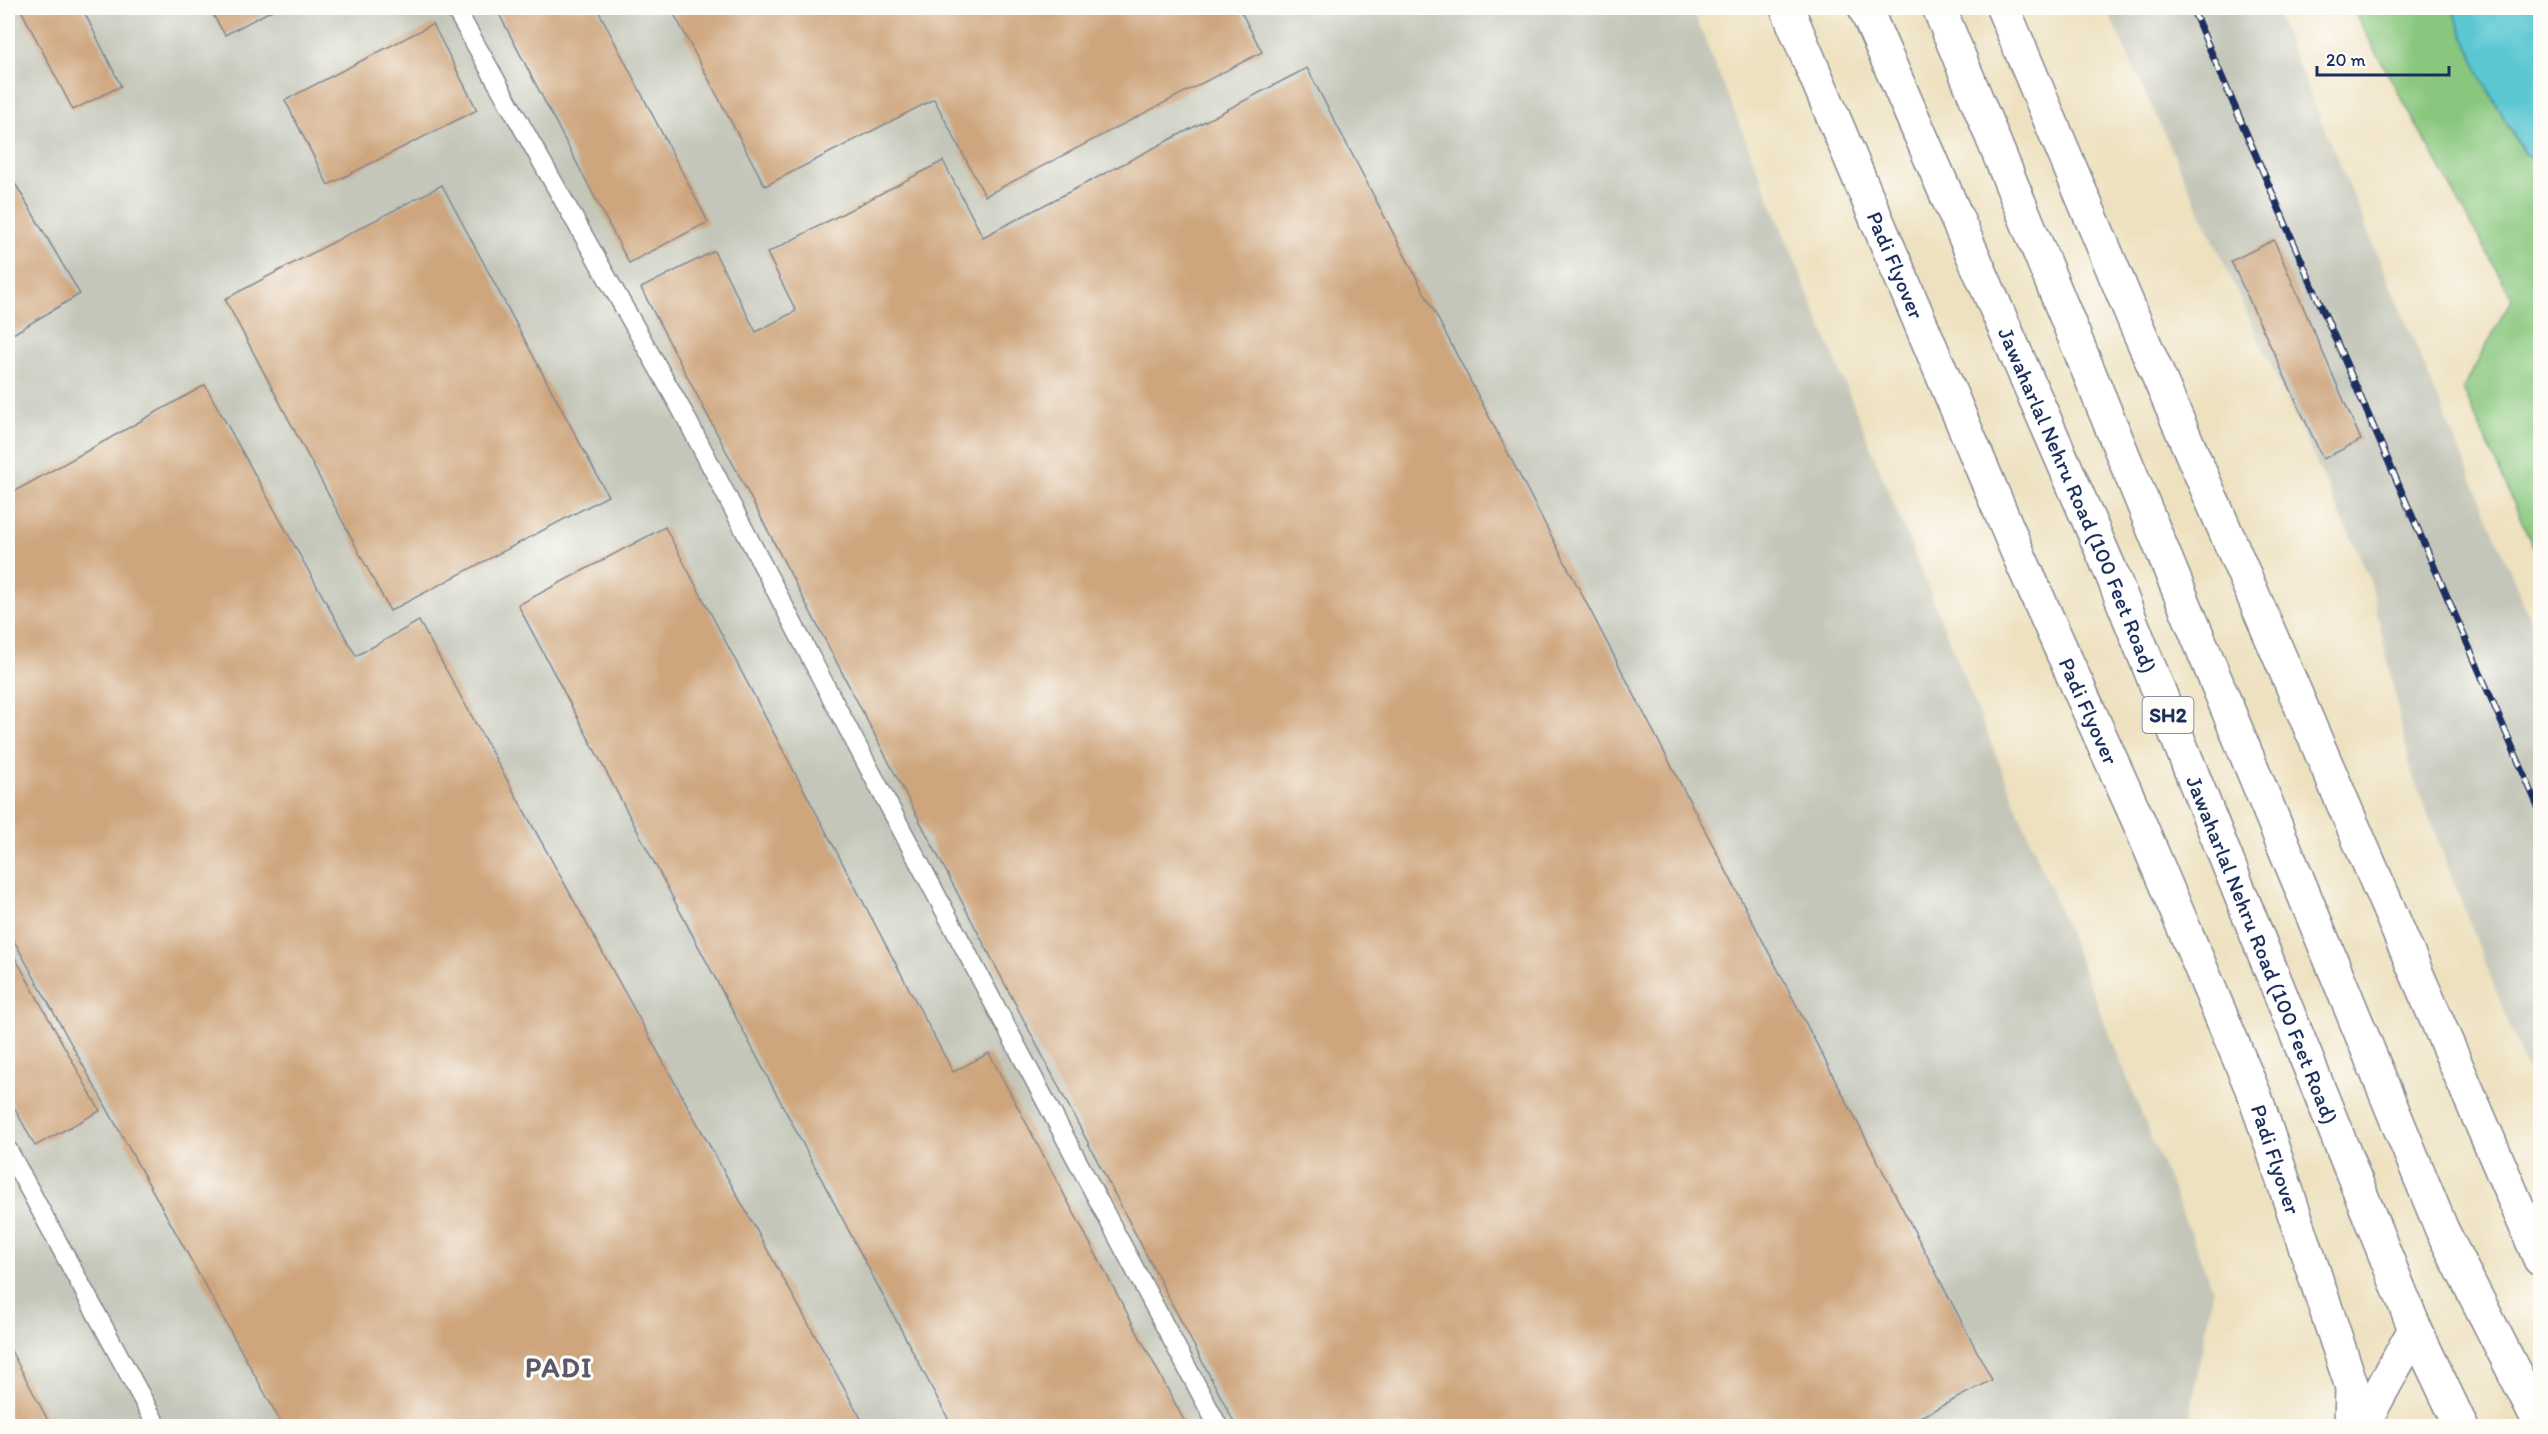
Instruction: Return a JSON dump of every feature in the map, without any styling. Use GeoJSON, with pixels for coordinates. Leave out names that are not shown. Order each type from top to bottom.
{"type":"FeatureCollection","features":[{"type":"Feature","properties":{"kind":"main road","name":"Padi Flyover"},"geometry":{"type":"LineString","coordinates":[[1787,8],[2020,558],[2139,822],[2255,1096],[2352,1387],[2350,1426]]}},
{"type":"Feature","properties":{"kind":"main road","name":"Jawaharlal Nehru Road (100 Feet Road)"},"geometry":{"type":"LineString","coordinates":[[1865,8],[2109,567],[2415,1329],[2461,1426]]}},
{"type":"Feature","properties":{"kind":"main road","name":"SH2"},"geometry":{"type":"LineString","coordinates":[[1939,8],[2442,1230],[2541,1423]]}},
{"type":"Feature","properties":{"kind":"main road"},"geometry":{"type":"LineString","coordinates":[[2003,8],[2145,344],[2541,1258]]}},
{"type":"Feature","properties":{"kind":"main road"},"geometry":{"type":"LineString","coordinates":[[2362,1426],[2415,1329]]}},
{"type":"Feature","properties":{"kind":"lane"},"geometry":{"type":"LineString","coordinates":[[455,8],[684,414],[822,681],[1218,1426]]}},
{"type":"Feature","properties":{"kind":"lane"},"geometry":{"type":"LineString","coordinates":[[8,1150],[158,1426]]}},
{"type":"Feature","properties":{"kind":"shaded area"},"geometry":{"type":"Polygon","coordinates":[[[8,8],[1692,8],[2213,1289],[2188,1426],[8,1426],[8,8]]]}},
{"type":"Feature","properties":{"kind":"shaded area"},"geometry":{"type":"Polygon","coordinates":[[[2106,8],[2274,8],[2540,642],[2540,1105],[2411,771],[2370,579],[2106,8]]]}},
{"type":"Feature","properties":{"kind":"green space"},"geometry":{"type":"Polygon","coordinates":[[[2352,8],[2452,8],[2482,79],[2524,154],[2540,163],[2540,562],[2463,389],[2512,298],[2352,8]]]}},
{"type":"Feature","properties":{"kind":"water"},"geometry":{"type":"Polygon","coordinates":[[[2452,8],[2540,8],[2540,163],[2525,154],[2482,79],[2452,8]]]}},
{"type":"Feature","properties":{"kind":"building"},"geometry":{"type":"Polygon","coordinates":[[[20,8],[82,8],[121,86],[73,110],[20,8]]]}},
{"type":"Feature","properties":{"kind":"building"},"geometry":{"type":"Polygon","coordinates":[[[209,8],[276,8],[225,35],[209,8]]]}},
{"type":"Feature","properties":{"kind":"building"},"geometry":{"type":"Polygon","coordinates":[[[496,8],[597,8],[708,222],[629,263],[496,8]]]}},
{"type":"Feature","properties":{"kind":"building"},"geometry":{"type":"Polygon","coordinates":[[[671,8],[1239,8],[1262,52],[985,196],[934,99],[765,186],[671,8]]]}},
{"type":"Feature","properties":{"kind":"building"},"geometry":{"type":"Polygon","coordinates":[[[433,24],[477,110],[328,185],[285,100],[433,24]]]}},
{"type":"Feature","properties":{"kind":"building"},"geometry":{"type":"Polygon","coordinates":[[[1307,68],[1992,1380],[1903,1426],[1236,1426],[641,288],[714,251],[756,332],[796,311],[767,253],[943,161],[983,237],[1307,68]]]}},
{"type":"Feature","properties":{"kind":"building"},"geometry":{"type":"Polygon","coordinates":[[[16,185],[80,294],[8,337],[8,189],[16,185]]]}},
{"type":"Feature","properties":{"kind":"building"},"geometry":{"type":"Polygon","coordinates":[[[442,185],[608,496],[390,611],[225,299],[442,185]]]}},
{"type":"Feature","properties":{"kind":"building"},"geometry":{"type":"Polygon","coordinates":[[[2274,240],[2361,440],[2323,459],[2231,261],[2274,240]]]}},
{"type":"Feature","properties":{"kind":"building"},"geometry":{"type":"Polygon","coordinates":[[[205,385],[356,656],[419,621],[865,1426],[283,1426],[8,930],[8,495],[205,385]]]}},
{"type":"Feature","properties":{"kind":"building"},"geometry":{"type":"Polygon","coordinates":[[[665,527],[953,1072],[989,1053],[1187,1426],[952,1426],[518,605],[665,527]]]}},
{"type":"Feature","properties":{"kind":"building"},"geometry":{"type":"Polygon","coordinates":[[[8,945],[100,1111],[35,1146],[8,1096],[8,945]]]}},
{"type":"Feature","properties":{"kind":"building"},"geometry":{"type":"Polygon","coordinates":[[[8,1345],[51,1426],[8,1426],[8,1345]]]}},
{"type":"Feature","properties":{"kind":"railway"},"geometry":{"type":"LineString","coordinates":[[2192,8],[2540,811]]}},
{"type":"Feature","properties":{"kind":"district","name":"PADI"},"geometry":{"type":"Point","coordinates":[559,1367]}}]}
